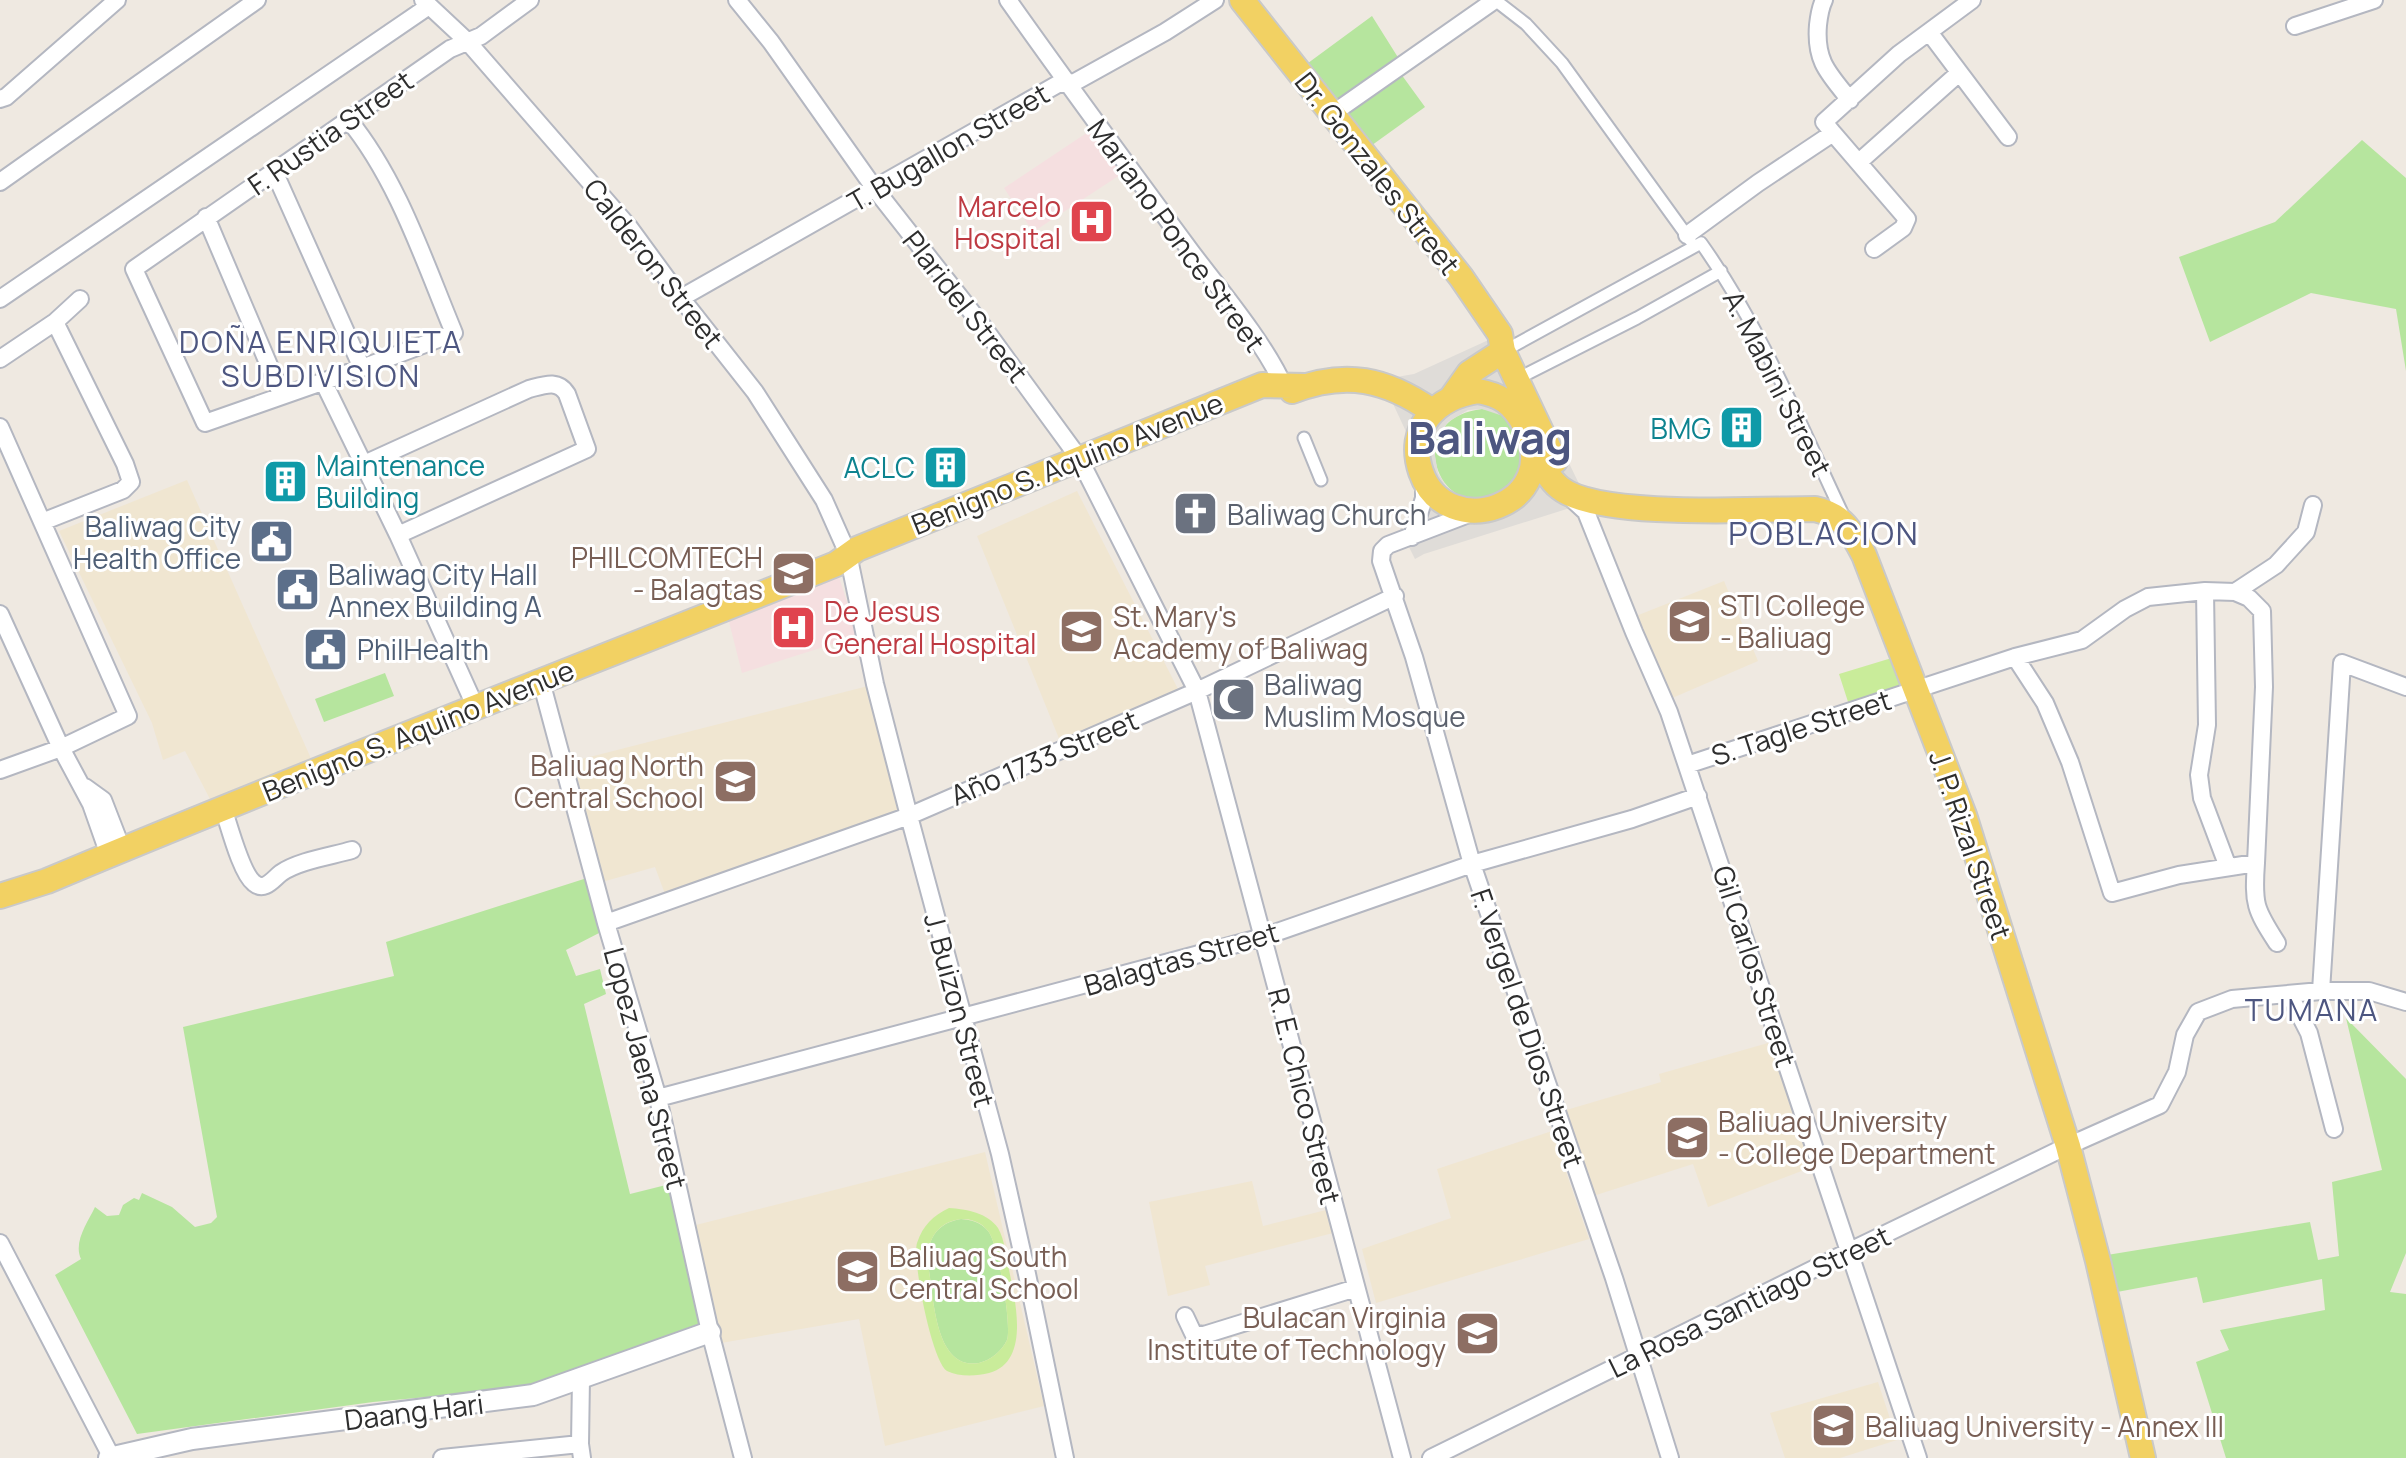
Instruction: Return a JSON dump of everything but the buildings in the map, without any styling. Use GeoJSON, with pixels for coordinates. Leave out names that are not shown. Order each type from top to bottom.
{"type":"FeatureCollection","features":[{"type":"Feature","properties":{"kind":"main road","name":"Dr. Gonzales Street"},"geometry":{"type":"LineString","coordinates":[[1242,0],[1461,277],[1500,334],[1503,351],[1561,472],[1561,490]]}},
{"type":"Feature","properties":{"kind":"main road"},"geometry":{"type":"LineString","coordinates":[[1503,351],[1469,373],[1424,422],[1418,440],[1418,462],[1424,480],[1448,504],[1475,511],[1493,509],[1510,501],[1531,475],[1534,447]]}},
{"type":"Feature","properties":{"kind":"main road","name":"Benigno S. Aquino Avenue"},"geometry":{"type":"LineString","coordinates":[[0,896],[47,881],[309,772],[845,560],[862,562],[1082,466],[1292,388],[1330,379],[1361,380],[1442,404]]}},
{"type":"Feature","properties":{"kind":"main road"},"geometry":{"type":"LineString","coordinates":[[1442,404],[1478,391],[1504,398],[1518,413],[1549,477],[1561,490],[1585,500],[1654,509],[1815,509],[1827,511],[1849,527]]}},
{"type":"Feature","properties":{"kind":"main road"},"geometry":{"type":"LineString","coordinates":[[1510,501],[1522,501],[1561,490]]}},
{"type":"Feature","properties":{"kind":"main road","name":"J. P. Rizal Street"},"geometry":{"type":"LineString","coordinates":[[1849,527],[1864,555],[1964,815],[2068,1146],[2143,1458]]}},
{"type":"Feature","properties":{"kind":"street"},"geometry":{"type":"LineString","coordinates":[[0,99],[117,0]]}},
{"type":"Feature","properties":{"kind":"street"},"geometry":{"type":"LineString","coordinates":[[0,182],[257,0]]}},
{"type":"Feature","properties":{"kind":"street","name":"F. Rustia Street"},"geometry":{"type":"LineString","coordinates":[[282,396],[205,423],[134,269],[450,49],[481,36],[530,0]]}},
{"type":"Feature","properties":{"kind":"street","name":"Plaridel Street"},"geometry":{"type":"LineString","coordinates":[[737,0],[771,42],[875,189],[981,324],[1082,466]]}},
{"type":"Feature","properties":{"kind":"street","name":"Mariano Ponce Street"},"geometry":{"type":"LineString","coordinates":[[1008,0],[1292,388]]}},
{"type":"Feature","properties":{"kind":"street","name":"T. Bugallon Street"},"geometry":{"type":"LineString","coordinates":[[681,298],[1058,84],[1075,82],[1165,32],[1215,0]]}},
{"type":"Feature","properties":{"kind":"street"},"geometry":{"type":"LineString","coordinates":[[1332,114],[1495,0]]}},
{"type":"Feature","properties":{"kind":"street","name":"A. Mabini Street"},"geometry":{"type":"LineString","coordinates":[[1495,0],[1526,24],[1562,63],[1694,242],[1721,271],[1766,350],[1849,527]]}},
{"type":"Feature","properties":{"kind":"street"},"geometry":{"type":"LineString","coordinates":[[1824,0],[1820,8],[1816,46],[1826,70],[1850,100]]}},
{"type":"Feature","properties":{"kind":"street"},"geometry":{"type":"LineString","coordinates":[[1874,249],[1903,228],[1907,219],[1824,122],[1899,54],[1972,0]]}},
{"type":"Feature","properties":{"kind":"street"},"geometry":{"type":"LineString","coordinates":[[2295,26],[2374,0]]}},
{"type":"Feature","properties":{"kind":"street"},"geometry":{"type":"LineString","coordinates":[[0,299],[426,3]]}},
{"type":"Feature","properties":{"kind":"street","name":"Calderon Street"},"geometry":{"type":"LineString","coordinates":[[426,3],[468,42],[597,187],[755,392],[824,500],[845,560]]}},
{"type":"Feature","properties":{"kind":"street"},"geometry":{"type":"LineString","coordinates":[[1929,32],[2008,137]]}},
{"type":"Feature","properties":{"kind":"street"},"geometry":{"type":"LineString","coordinates":[[1859,162],[1959,73]]}},
{"type":"Feature","properties":{"kind":"street"},"geometry":{"type":"LineString","coordinates":[[206,217],[282,396],[454,333],[371,149],[348,119]]}},
{"type":"Feature","properties":{"kind":"street"},"geometry":{"type":"LineString","coordinates":[[1503,351],[1694,242],[1758,183],[1833,133]]}},
{"type":"Feature","properties":{"kind":"street"},"geometry":{"type":"LineString","coordinates":[[274,171],[362,368]]}},
{"type":"Feature","properties":{"kind":"street"},"geometry":{"type":"LineString","coordinates":[[1516,380],[1721,271]]}},
{"type":"Feature","properties":{"kind":"street"},"geometry":{"type":"LineString","coordinates":[[0,359],[55,322],[80,299]]}},
{"type":"Feature","properties":{"kind":"street"},"geometry":{"type":"LineString","coordinates":[[42,522],[123,490],[131,482],[131,475],[55,322]]}},
{"type":"Feature","properties":{"kind":"street"},"geometry":{"type":"LineString","coordinates":[[323,381],[398,535],[476,708]]}},
{"type":"Feature","properties":{"kind":"street"},"geometry":{"type":"LineString","coordinates":[[364,464],[529,389],[557,384],[567,394],[587,449],[398,535]]}},
{"type":"Feature","properties":{"kind":"street"},"geometry":{"type":"LineString","coordinates":[[0,427],[128,716],[61,748],[0,770]]}},
{"type":"Feature","properties":{"kind":"street"},"geometry":{"type":"LineString","coordinates":[[1304,438],[1321,480]]}},
{"type":"Feature","properties":{"kind":"street","name":"R. E. Chico Street"},"geometry":{"type":"LineString","coordinates":[[1082,466],[1197,691],[1402,1458]]}},
{"type":"Feature","properties":{"kind":"street"},"geometry":{"type":"LineString","coordinates":[[1412,537],[1424,498],[1424,480]]}},
{"type":"Feature","properties":{"kind":"street","name":"Gil Carlos Street"},"geometry":{"type":"LineString","coordinates":[[1561,490],[1586,512],[1669,712],[1918,1458]]}},
{"type":"Feature","properties":{"kind":"street"},"geometry":{"type":"LineString","coordinates":[[2235,592],[2276,565],[2306,532],[2313,505]]}},
{"type":"Feature","properties":{"kind":"street"},"geometry":{"type":"LineString","coordinates":[[1395,596],[1381,561],[1382,551],[1388,545],[1475,511]]}},
{"type":"Feature","properties":{"kind":"street","name":"J. Buizon Street"},"geometry":{"type":"LineString","coordinates":[[845,560],[961,1018],[1000,1154],[1065,1458]]}},
{"type":"Feature","properties":{"kind":"street"},"geometry":{"type":"LineString","coordinates":[[2205,591],[2207,725],[2199,775],[2202,798],[2228,867]]}},
{"type":"Feature","properties":{"kind":"street","name":"S. Tagle Street"},"geometry":{"type":"LineString","coordinates":[[1687,765],[1916,688],[2082,640],[2125,609],[2148,597],[2205,591],[2235,592]]}},
{"type":"Feature","properties":{"kind":"street"},"geometry":{"type":"LineString","coordinates":[[2235,592],[2249,598],[2262,611],[2264,687],[2254,894],[2256,911],[2277,943]]}},
{"type":"Feature","properties":{"kind":"street","name":"Año 1733 Street"},"geometry":{"type":"LineString","coordinates":[[606,923],[909,816],[1197,691],[1395,596]]}},
{"type":"Feature","properties":{"kind":"street","name":"F. Vergel de Dios Street"},"geometry":{"type":"LineString","coordinates":[[1395,596],[1472,864],[1614,1278],[1670,1458]]}},
{"type":"Feature","properties":{"kind":"street"},"geometry":{"type":"LineString","coordinates":[[0,614],[61,748],[116,852]]}},
{"type":"Feature","properties":{"kind":"street"},"geometry":{"type":"LineString","coordinates":[[2015,657],[2045,703],[2070,762],[2112,893],[2179,875],[2256,863]]}},
{"type":"Feature","properties":{"kind":"street"},"geometry":{"type":"LineString","coordinates":[[2321,991],[2342,663],[2406,687]]}},
{"type":"Feature","properties":{"kind":"street","name":"Lopez Jaena Street"},"geometry":{"type":"LineString","coordinates":[[541,681],[606,923],[658,1098],[710,1332],[743,1458]]}},
{"type":"Feature","properties":{"kind":"street","name":"Balagtas Street"},"geometry":{"type":"LineString","coordinates":[[658,1098],[1263,937],[1472,864],[1632,819],[1698,796]]}},
{"type":"Feature","properties":{"kind":"street"},"geometry":{"type":"LineString","coordinates":[[223,808],[246,871],[254,883],[262,886],[300,865],[352,850]]}},
{"type":"Feature","properties":{"kind":"street","name":"La Rosa Santiago Street"},"geometry":{"type":"LineString","coordinates":[[1431,1458],[1850,1251],[2160,1105],[2177,1072],[2185,1035],[2198,1012],[2232,999],[2321,991],[2369,991],[2406,1002]]}},
{"type":"Feature","properties":{"kind":"street"},"geometry":{"type":"LineString","coordinates":[[2289,994],[2309,1033],[2334,1129]]}},
{"type":"Feature","properties":{"kind":"street"},"geometry":{"type":"LineString","coordinates":[[0,1243],[110,1458]]}},
{"type":"Feature","properties":{"kind":"street"},"geometry":{"type":"LineString","coordinates":[[1185,1316],[1193,1333],[1204,1335],[1356,1288]]}},
{"type":"Feature","properties":{"kind":"street","name":"Daang Hari"},"geometry":{"type":"LineString","coordinates":[[110,1458],[192,1439],[533,1395],[710,1332]]}},
{"type":"Feature","properties":{"kind":"street"},"geometry":{"type":"LineString","coordinates":[[442,1458],[581,1451],[581,1378]]}},
{"type":"Feature","properties":{"kind":"shaded area"},"geometry":{"type":"Polygon","coordinates":[[[1091,130],[1123,173],[1033,232],[1004,188],[1091,130]]]}},
{"type":"Feature","properties":{"kind":"shaded area"},"geometry":{"type":"Polygon","coordinates":[[[1506,332],[1581,488],[1573,507],[1415,559],[1400,529],[1411,517],[1418,499],[1409,438],[1388,393],[1391,378],[1414,374],[1506,332]],[[1482,409],[1468,410],[1448,422],[1439,435],[1434,450],[1438,473],[1446,486],[1458,495],[1473,500],[1488,500],[1516,482],[1524,444],[1506,417],[1482,409]]]}},
{"type":"Feature","properties":{"kind":"shaded area"},"geometry":{"type":"Polygon","coordinates":[[[187,480],[313,763],[212,803],[185,751],[163,760],[152,723],[59,531],[187,480]]]}},
{"type":"Feature","properties":{"kind":"shaded area","name":"St. Mary's Academy of Baliwag"},"geometry":{"type":"Polygon","coordinates":[[[1077,491],[1179,691],[1062,746],[977,536],[1077,491]]]}},
{"type":"Feature","properties":{"kind":"shaded area","name":"De Jesus General Hospital"},"geometry":{"type":"Polygon","coordinates":[[[838,574],[858,636],[742,673],[728,618],[838,574]]]}},
{"type":"Feature","properties":{"kind":"shaded area"},"geometry":{"type":"Polygon","coordinates":[[[1724,581],[1758,661],[1670,699],[1636,616],[1724,581]]]}},
{"type":"Feature","properties":{"kind":"shaded area","name":"Baliuag North Central School"},"geometry":{"type":"Polygon","coordinates":[[[872,685],[903,811],[665,894],[655,867],[602,882],[570,762],[872,685]]]}},
{"type":"Feature","properties":{"kind":"shaded area","name":"Baliuag University - College Department"},"geometry":{"type":"Polygon","coordinates":[[[1775,1041],[1812,1167],[1708,1207],[1693,1164],[1590,1197],[1563,1111],[1661,1082],[1659,1074],[1775,1041]]]}},
{"type":"Feature","properties":{"kind":"shaded area"},"geometry":{"type":"Polygon","coordinates":[[[1552,1131],[1589,1239],[1376,1303],[1362,1249],[1451,1218],[1437,1169],[1552,1131]]]}},
{"type":"Feature","properties":{"kind":"shaded area","name":"Baliuag South Central School"},"geometry":{"type":"Polygon","coordinates":[[[985,1152],[1044,1406],[885,1446],[859,1319],[721,1343],[692,1226],[985,1152]]]}},
{"type":"Feature","properties":{"kind":"shaded area"},"geometry":{"type":"Polygon","coordinates":[[[1252,1181],[1263,1226],[1326,1210],[1333,1233],[1205,1266],[1210,1285],[1168,1296],[1149,1202],[1252,1181]]]}},
{"type":"Feature","properties":{"kind":"shaded area","name":"Baliuag University - Annex III"},"geometry":{"type":"Polygon","coordinates":[[[1878,1382],[1897,1440],[1840,1458],[1785,1458],[1770,1413],[1878,1382]]]}},
{"type":"Feature","properties":{"kind":"green space"},"geometry":{"type":"Polygon","coordinates":[[[1372,16],[1399,59],[1393,63],[1425,107],[1368,148],[1304,66],[1372,16]]]}},
{"type":"Feature","properties":{"kind":"green space"},"geometry":{"type":"Polygon","coordinates":[[[2362,140],[2406,178],[2406,371],[2396,309],[2311,293],[2210,342],[2179,257],[2275,222],[2362,140]]]}},
{"type":"Feature","properties":{"kind":"green space"},"geometry":{"type":"Polygon","coordinates":[[[1482,409],[1505,416],[1512,422],[1519,439],[1522,472],[1501,495],[1478,500],[1459,495],[1445,483],[1437,467],[1435,448],[1442,430],[1457,417],[1482,409]]]}},
{"type":"Feature","properties":{"kind":"green space"},"geometry":{"type":"Polygon","coordinates":[[[1895,657],[1907,688],[1850,708],[1839,674],[1895,657]]]}},
{"type":"Feature","properties":{"kind":"green space"},"geometry":{"type":"Polygon","coordinates":[[[385,673],[394,696],[324,722],[315,699],[385,673]]]}},
{"type":"Feature","properties":{"kind":"green space"},"geometry":{"type":"Polygon","coordinates":[[[587,878],[601,932],[566,950],[576,976],[600,969],[606,994],[584,1004],[630,1194],[670,1184],[701,1323],[522,1388],[373,1402],[137,1434],[55,1275],[81,1259],[80,1239],[95,1207],[107,1216],[119,1215],[123,1205],[134,1198],[139,1200],[142,1193],[172,1207],[195,1227],[211,1223],[217,1217],[183,1027],[394,976],[386,942],[587,878]]]}},
{"type":"Feature","properties":{"kind":"green space"},"geometry":{"type":"Polygon","coordinates":[[[2346,1018],[2406,1079],[2406,1253],[2390,1292],[2406,1294],[2406,1458],[2226,1458],[2196,1362],[2229,1350],[2220,1330],[2325,1310],[2322,1279],[2203,1303],[2197,1277],[2117,1292],[2107,1255],[2310,1222],[2318,1260],[2339,1256],[2332,1182],[2382,1170],[2346,1018]]]}},
{"type":"Feature","properties":{"kind":"green space"},"geometry":{"type":"Polygon","coordinates":[[[949,1208],[983,1215],[998,1228],[1004,1243],[1017,1328],[1011,1356],[1002,1367],[989,1373],[968,1375],[947,1371],[935,1350],[924,1310],[917,1269],[917,1243],[933,1218],[949,1208]],[[961,1219],[945,1224],[934,1234],[928,1265],[935,1311],[945,1343],[953,1355],[964,1362],[979,1363],[992,1357],[1007,1340],[1006,1302],[992,1238],[982,1225],[961,1219]]]}},
{"type":"Feature","properties":{"kind":"green space"},"geometry":{"type":"Polygon","coordinates":[[[961,1219],[982,1225],[992,1238],[1006,1302],[1007,1340],[996,1354],[979,1363],[964,1362],[953,1355],[945,1343],[935,1311],[928,1265],[934,1234],[945,1224],[961,1219]]]}},
{"type":"Feature","properties":{"kind":"place","name":"Marcelo Hospital"},"geometry":{"type":"Point","coordinates":[1092,222]}},
{"type":"Feature","properties":{"kind":"place","name":"BMG"},"geometry":{"type":"Point","coordinates":[1742,428]}},
{"type":"Feature","properties":{"kind":"place","name":"ACLC"},"geometry":{"type":"Point","coordinates":[946,467]}},
{"type":"Feature","properties":{"kind":"place","name":"Maintenance Building"},"geometry":{"type":"Point","coordinates":[285,481]}},
{"type":"Feature","properties":{"kind":"place","name":"Baliwag Church"},"geometry":{"type":"Point","coordinates":[1196,514]}},
{"type":"Feature","properties":{"kind":"place","name":"Baliwag City Health Office"},"geometry":{"type":"Point","coordinates":[272,542]}},
{"type":"Feature","properties":{"kind":"place","name":"PHILCOMTECH - Balagtas"},"geometry":{"type":"Point","coordinates":[794,573]}},
{"type":"Feature","properties":{"kind":"place","name":"Baliwag City Hall Annex Building A"},"geometry":{"type":"Point","coordinates":[297,590]}},
{"type":"Feature","properties":{"kind":"place","name":"STI College - Baliuag"},"geometry":{"type":"Point","coordinates":[1689,621]}},
{"type":"Feature","properties":{"kind":"place","name":"De Jesus General Hospital"},"geometry":{"type":"Point","coordinates":[793,627]}},
{"type":"Feature","properties":{"kind":"place","name":"St. Mary's Academy of Baliwag"},"geometry":{"type":"Point","coordinates":[1082,632]}},
{"type":"Feature","properties":{"kind":"place","name":"PhilHealth"},"geometry":{"type":"Point","coordinates":[326,649]}},
{"type":"Feature","properties":{"kind":"place","name":"Baliwag Muslim Mosque"},"geometry":{"type":"Point","coordinates":[1233,700]}},
{"type":"Feature","properties":{"kind":"place","name":"Baliuag North Central School"},"geometry":{"type":"Point","coordinates":[735,781]}},
{"type":"Feature","properties":{"kind":"place","name":"Baliuag University - College Department"},"geometry":{"type":"Point","coordinates":[1687,1137]}},
{"type":"Feature","properties":{"kind":"place","name":"Baliuag South Central School"},"geometry":{"type":"Point","coordinates":[858,1272]}},
{"type":"Feature","properties":{"kind":"place","name":"Bulacan Virginia Institute of Technology"},"geometry":{"type":"Point","coordinates":[1477,1333]}},
{"type":"Feature","properties":{"kind":"place","name":"Baliuag University - Annex III"},"geometry":{"type":"Point","coordinates":[1834,1426]}},
{"type":"Feature","properties":{"kind":"district","name":"DOÑA ENRIQUIETA SUBDIVISION"},"geometry":{"type":"Point","coordinates":[321,358]}},
{"type":"Feature","properties":{"kind":"district","name":"Baliwag"},"geometry":{"type":"Point","coordinates":[1490,437]}},
{"type":"Feature","properties":{"kind":"district","name":"POBLACION"},"geometry":{"type":"Point","coordinates":[1824,533]}},
{"type":"Feature","properties":{"kind":"district","name":"TUMANA"},"geometry":{"type":"Point","coordinates":[2312,1009]}}]}
